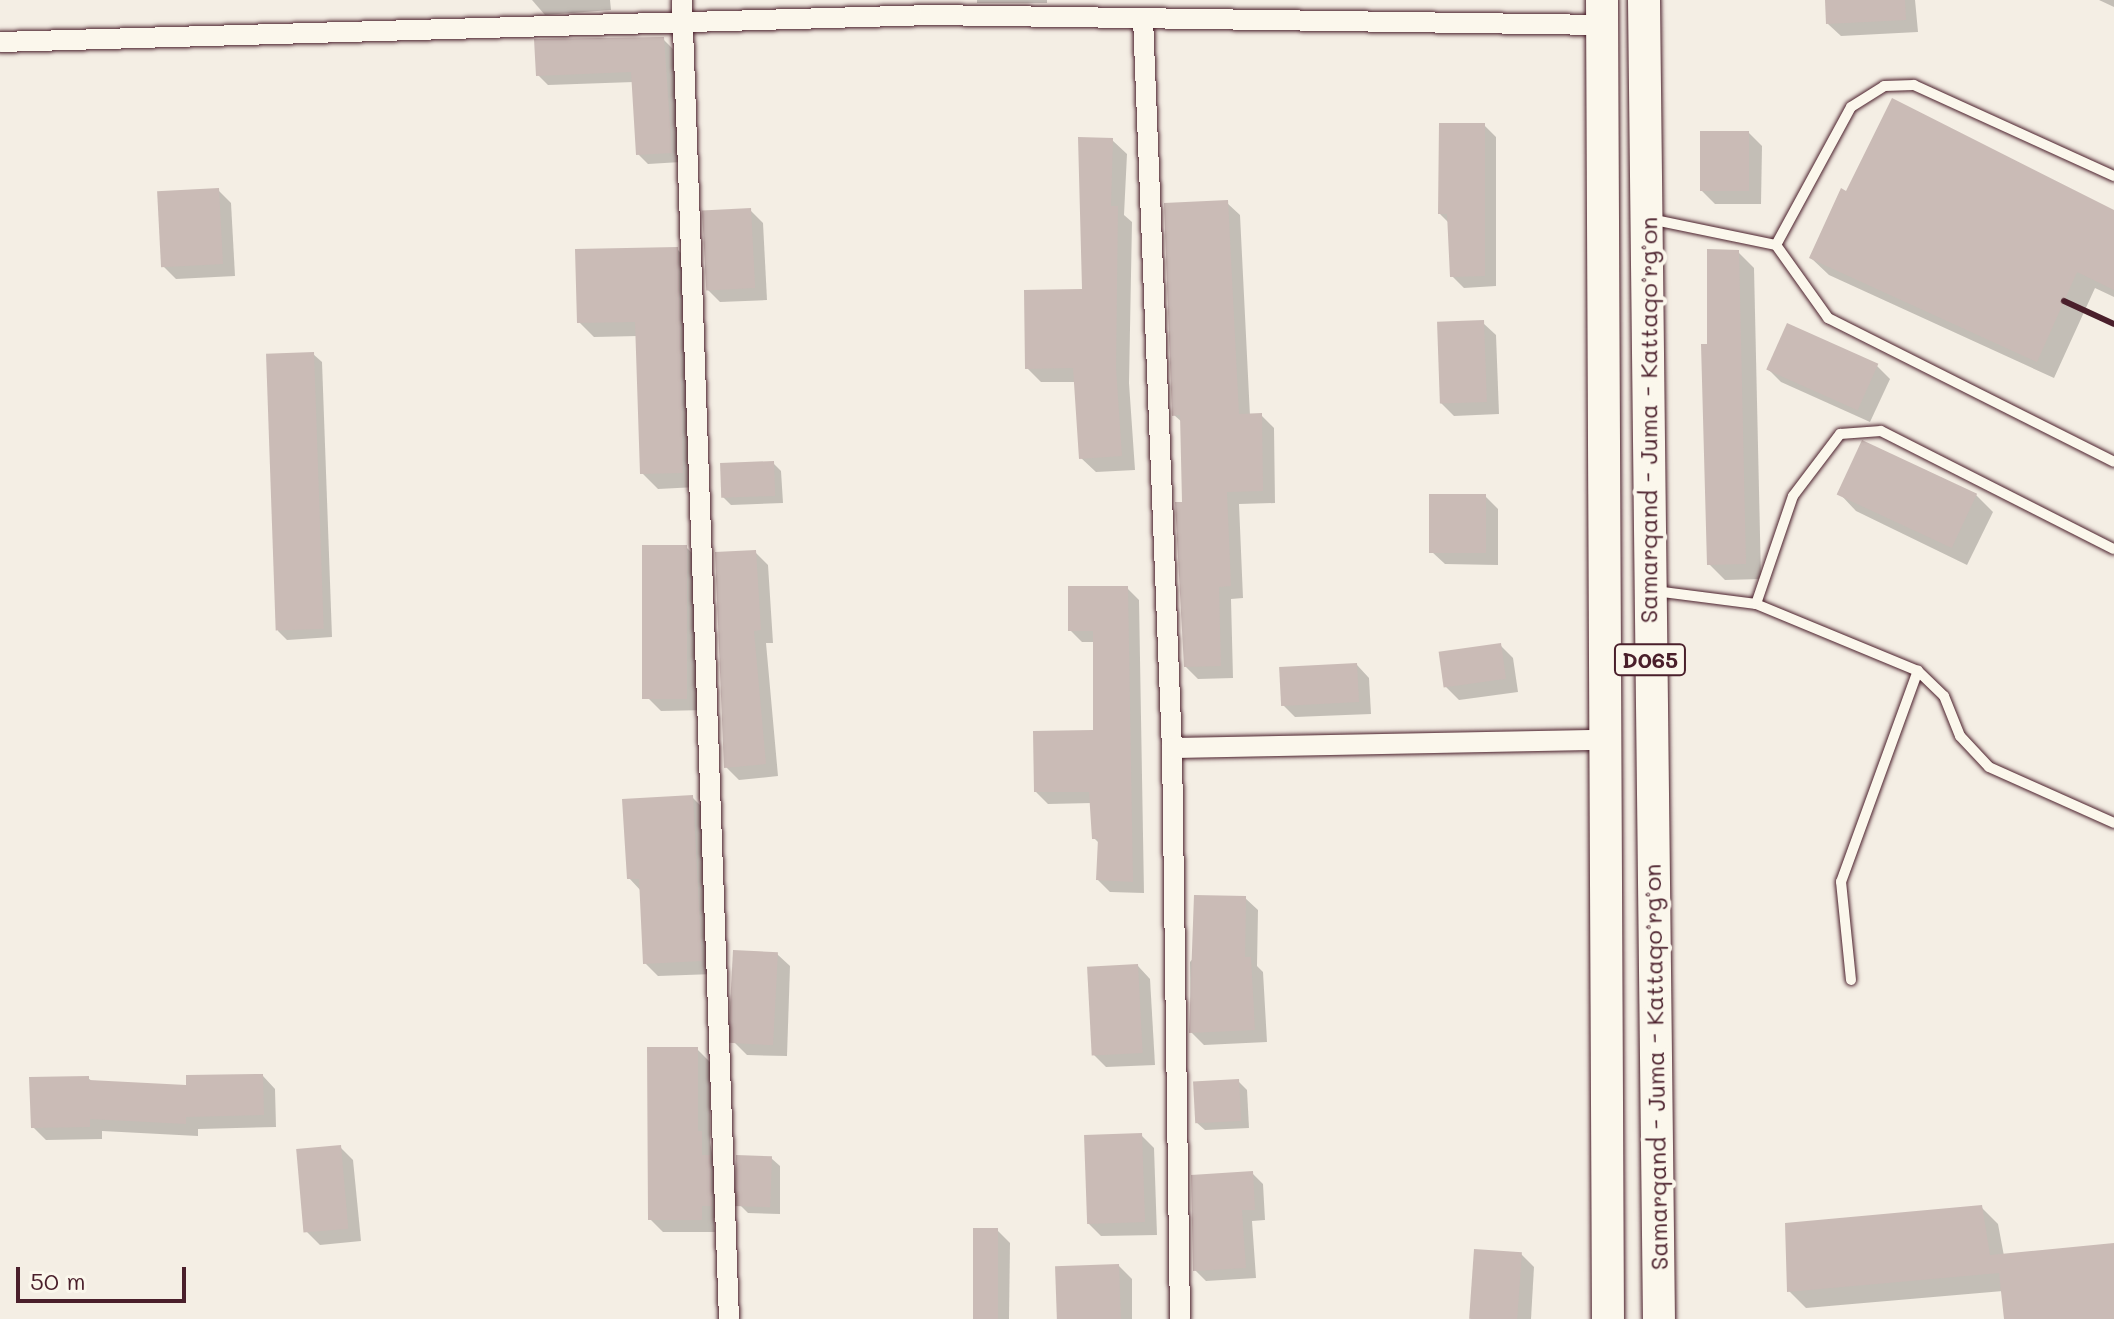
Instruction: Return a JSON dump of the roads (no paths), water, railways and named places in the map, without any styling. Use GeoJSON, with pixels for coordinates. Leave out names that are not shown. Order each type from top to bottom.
{"type":"FeatureCollection","features":[{"type":"Feature","properties":{"kind":"main road","name":"Samarqand - Juma - Kattaqo‘rg‘on"},"geometry":{"type":"LineString","coordinates":[[1644,0],[1659,1319]]}},
{"type":"Feature","properties":{"kind":"main road","name":"Samarqand - Juma - Kattaqo‘rg‘on"},"geometry":{"type":"LineString","coordinates":[[1602,12],[1608,1319]]}},
{"type":"Feature","properties":{"kind":"street"},"geometry":{"type":"LineString","coordinates":[[682,0],[729,1319]]}},
{"type":"Feature","properties":{"kind":"street"},"geometry":{"type":"LineString","coordinates":[[0,42],[929,15],[1143,18],[1602,12]]}},
{"type":"Feature","properties":{"kind":"street"},"geometry":{"type":"LineString","coordinates":[[1143,18],[1172,748],[1180,1319]]}},
{"type":"Feature","properties":{"kind":"street"},"geometry":{"type":"LineString","coordinates":[[1172,748],[1606,740]]}},
{"type":"Feature","properties":{"kind":"lane"},"geometry":{"type":"LineString","coordinates":[[1776,245],[1851,107],[1884,86],[1914,85],[2114,176]]}},
{"type":"Feature","properties":{"kind":"lane"},"geometry":{"type":"LineString","coordinates":[[1648,218],[1776,245],[1828,318],[2114,462]]}},
{"type":"Feature","properties":{"kind":"lane"},"geometry":{"type":"LineString","coordinates":[[1756,604],[1793,496],[1840,434],[1881,431],[2114,549]]}},
{"type":"Feature","properties":{"kind":"lane"},"geometry":{"type":"LineString","coordinates":[[1649,591],[1756,604],[1918,671],[1944,696],[1960,736],[1989,767],[2114,823]]}},
{"type":"Feature","properties":{"kind":"lane"},"geometry":{"type":"LineString","coordinates":[[1851,980],[1841,882],[1918,671]]}},
{"type":"Feature","properties":{"kind":"railway"},"geometry":{"type":"LineString","coordinates":[[2064,301],[2114,324]]}}]}
